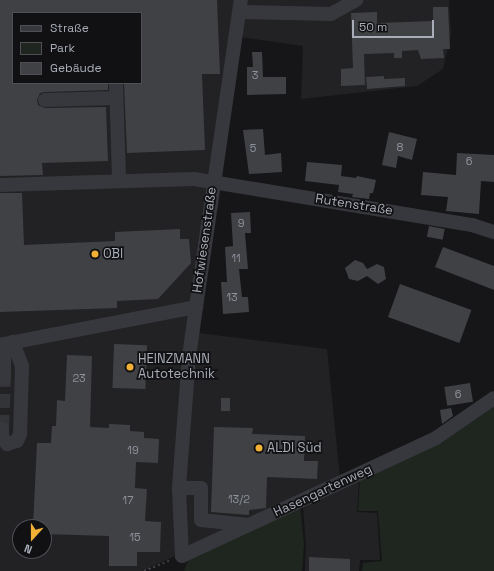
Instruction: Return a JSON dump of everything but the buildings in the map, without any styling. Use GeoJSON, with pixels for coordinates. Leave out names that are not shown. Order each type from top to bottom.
{"type":"FeatureCollection","features":[{"type":"Feature","properties":{"kind":"street"},"geometry":{"type":"LineString","coordinates":[[241,6],[331,14],[356,0]]}},
{"type":"Feature","properties":{"kind":"street","name":"Hofwiesenstraße"},"geometry":{"type":"LineString","coordinates":[[6,344],[196,307],[241,6]]}},
{"type":"Feature","properties":{"kind":"street"},"geometry":{"type":"LineString","coordinates":[[116,84],[119,182]]}},
{"type":"Feature","properties":{"kind":"street"},"geometry":{"type":"LineString","coordinates":[[45,100],[116,98]]}},
{"type":"Feature","properties":{"kind":"street","name":"Rutenstraße"},"geometry":{"type":"LineString","coordinates":[[0,185],[119,182],[161,179],[214,181],[472,224],[494,232]]}},
{"type":"Feature","properties":{"kind":"street"},"geometry":{"type":"LineString","coordinates":[[182,556],[179,488],[189,357],[196,307]]}},
{"type":"Feature","properties":{"kind":"street"},"geometry":{"type":"LineString","coordinates":[[4,379],[6,344]]}},
{"type":"Feature","properties":{"kind":"street"},"geometry":{"type":"LineString","coordinates":[[2,429],[2,437],[6,444],[17,441],[20,434],[22,366],[6,344]]}},
{"type":"Feature","properties":{"kind":"street","name":"Hasengartenweg"},"geometry":{"type":"LineString","coordinates":[[182,556],[436,438],[494,398]]}},
{"type":"Feature","properties":{"kind":"street"},"geometry":{"type":"LineString","coordinates":[[179,488],[201,488],[200,520],[250,525]]}},
{"type":"Feature","properties":{"kind":"path"},"geometry":{"type":"LineString","coordinates":[[144,571],[182,556]]}},
{"type":"Feature","properties":{"kind":"shaded area"},"geometry":{"type":"Polygon","coordinates":[[[0,0],[449,0],[451,35],[443,69],[417,86],[301,99],[303,46],[240,37],[199,333],[327,349],[341,488],[359,480],[357,512],[377,513],[380,560],[360,560],[359,571],[305,571],[306,544],[302,496],[143,571],[0,571],[0,0]]]}},
{"type":"Feature","properties":{"kind":"green space"},"geometry":{"type":"Polygon","coordinates":[[[494,403],[494,571],[362,571],[363,563],[382,561],[378,511],[358,511],[360,479],[494,403]]]}},
{"type":"Feature","properties":{"kind":"green space"},"geometry":{"type":"Polygon","coordinates":[[[300,506],[304,544],[302,571],[184,571],[189,558],[300,506]]]}},
{"type":"Feature","properties":{"kind":"tunnel"},"geometry":{"type":"LineString","coordinates":[[2,429],[4,379]]}},
{"type":"Feature","properties":{"kind":"place","name":"OBI"},"geometry":{"type":"Point","coordinates":[95,254]}},
{"type":"Feature","properties":{"kind":"place","name":"HEINZMANN Autotechnik"},"geometry":{"type":"Point","coordinates":[130,367]}},
{"type":"Feature","properties":{"kind":"place","name":"ALDI Süd"},"geometry":{"type":"Point","coordinates":[259,448]}}]}
